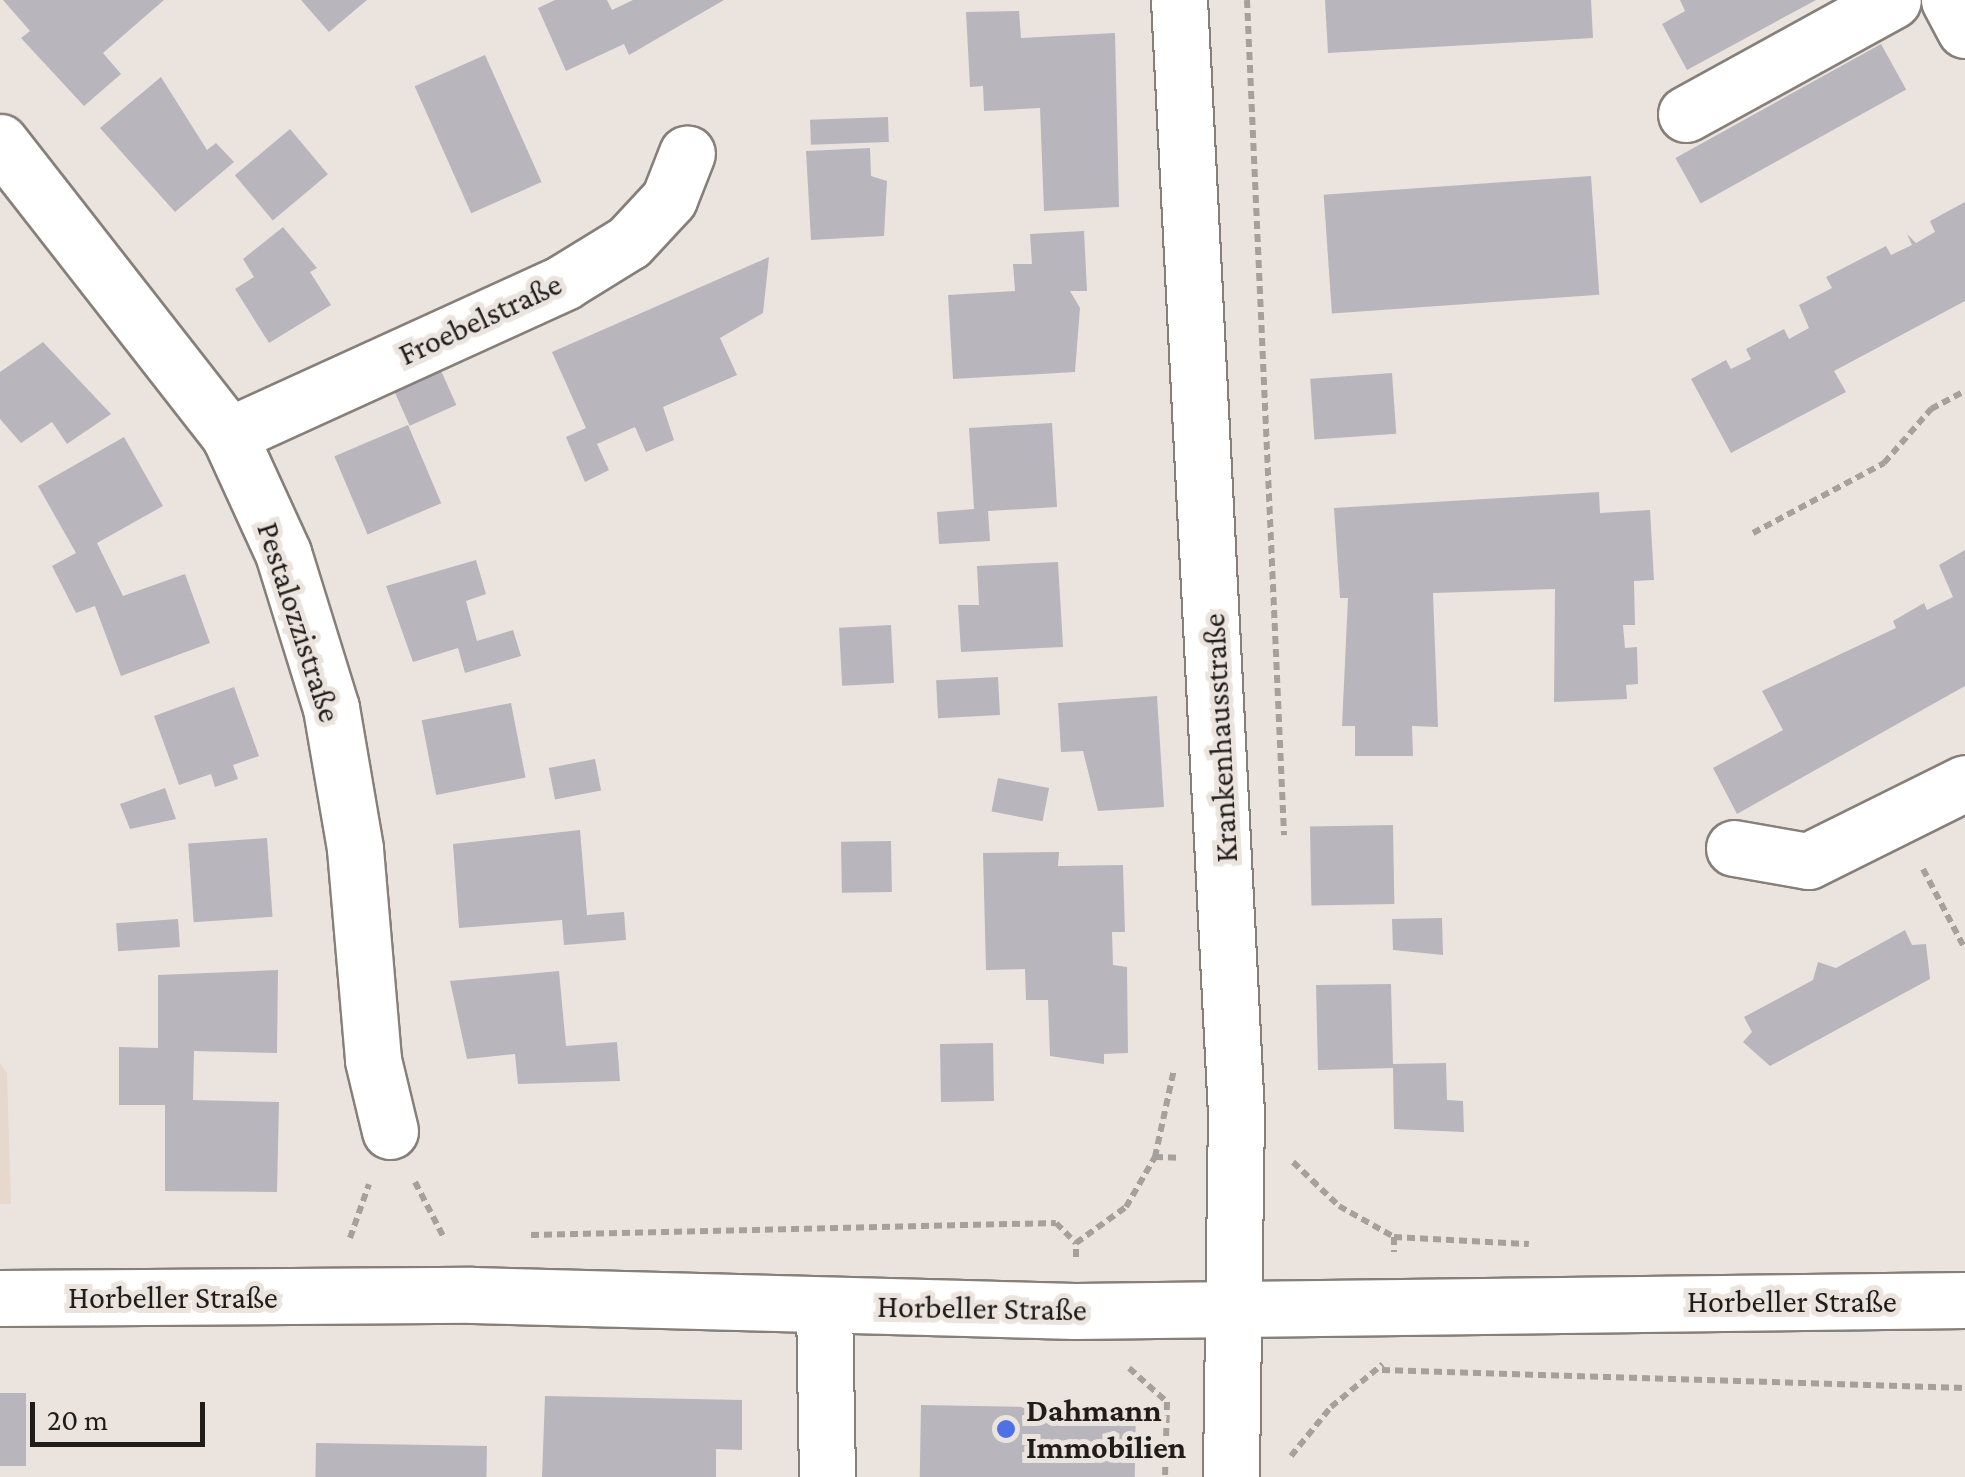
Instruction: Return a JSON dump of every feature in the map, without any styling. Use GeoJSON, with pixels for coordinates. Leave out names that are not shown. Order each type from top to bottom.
{"type":"FeatureCollection","features":[{"type":"Feature","properties":{"kind":"street","name":"Krankenhausstraße"},"geometry":{"type":"LineString","coordinates":[[1179,0],[1225,834],[1237,1309],[1231,1477]]}},
{"type":"Feature","properties":{"kind":"street"},"geometry":{"type":"LineString","coordinates":[[1686,114],[1893,0]]}},
{"type":"Feature","properties":{"kind":"street"},"geometry":{"type":"LineString","coordinates":[[1949,0],[1965,30]]}},
{"type":"Feature","properties":{"kind":"street","name":"Froebelstraße"},"geometry":{"type":"LineString","coordinates":[[228,435],[564,282],[656,214],[687,153]]}},
{"type":"Feature","properties":{"kind":"street","name":"Pestalozzistraße"},"geometry":{"type":"LineString","coordinates":[[11,176],[228,435],[283,553],[331,708],[355,849],[372,1060],[390,1132]]}},
{"type":"Feature","properties":{"kind":"street"},"geometry":{"type":"LineString","coordinates":[[1734,848],[1808,861],[1965,782]]}},
{"type":"Feature","properties":{"kind":"street","name":"Horbeller Straße"},"geometry":{"type":"LineString","coordinates":[[0,1298],[824,1304],[1076,1311],[1393,1303],[1965,1300]]}},
{"type":"Feature","properties":{"kind":"street"},"geometry":{"type":"LineString","coordinates":[[824,1304],[827,1477]]}},
{"type":"Feature","properties":{"kind":"path"},"geometry":{"type":"LineString","coordinates":[[1247,0],[1284,852]]}},
{"type":"Feature","properties":{"kind":"path"},"geometry":{"type":"LineString","coordinates":[[1752,533],[1884,463],[1931,409],[1965,390]]}},
{"type":"Feature","properties":{"kind":"path"},"geometry":{"type":"LineString","coordinates":[[1898,819],[1965,949]]}},
{"type":"Feature","properties":{"kind":"path"},"geometry":{"type":"LineString","coordinates":[[1165,1477],[1167,1402],[1128,1367],[1078,1356],[1076,1243],[1126,1207],[1155,1156],[1177,1054]]}},
{"type":"Feature","properties":{"kind":"path"},"geometry":{"type":"LineString","coordinates":[[1291,1141],[1292,1160],[1339,1206],[1394,1238],[1393,1303],[1382,1370]]}},
{"type":"Feature","properties":{"kind":"path"},"geometry":{"type":"LineString","coordinates":[[1290,1466],[1330,1406],[1382,1370],[1965,1388]]}},
{"type":"Feature","properties":{"kind":"shaded area"},"geometry":{"type":"Polygon","coordinates":[[[0,1063],[7,1073],[11,1204],[0,1204],[0,1063]]]}},
{"type":"Feature","properties":{"kind":"building"},"geometry":{"type":"Polygon","coordinates":[[[3,0],[164,0],[103,53],[121,74],[84,106],[21,38],[30,31],[3,0]]]}},
{"type":"Feature","properties":{"kind":"building"},"geometry":{"type":"Polygon","coordinates":[[[301,0],[367,0],[329,32],[301,0]]]}},
{"type":"Feature","properties":{"kind":"building"},"geometry":{"type":"Polygon","coordinates":[[[555,0],[607,0],[612,10],[633,0],[724,0],[629,55],[624,44],[566,71],[538,8],[555,0]]]}},
{"type":"Feature","properties":{"kind":"building"},"geometry":{"type":"Polygon","coordinates":[[[1325,0],[1591,0],[1593,38],[1328,53],[1325,0]]]}},
{"type":"Feature","properties":{"kind":"building"},"geometry":{"type":"Polygon","coordinates":[[[1680,0],[1816,0],[1687,70],[1662,24],[1685,11],[1680,0]]]}},
{"type":"Feature","properties":{"kind":"building"},"geometry":{"type":"Polygon","coordinates":[[[1019,11],[1021,38],[1115,33],[1119,207],[1044,211],[1040,108],[984,111],[983,86],[970,87],[966,12],[1019,11]]]}},
{"type":"Feature","properties":{"kind":"building"},"geometry":{"type":"Polygon","coordinates":[[[1881,44],[1906,89],[1701,203],[1675,158],[1881,44]]]}},
{"type":"Feature","properties":{"kind":"building"},"geometry":{"type":"Polygon","coordinates":[[[485,55],[542,182],[471,213],[415,86],[485,55]]]}},
{"type":"Feature","properties":{"kind":"building"},"geometry":{"type":"Polygon","coordinates":[[[161,77],[207,150],[216,143],[234,162],[175,212],[100,128],[161,77]]]}},
{"type":"Feature","properties":{"kind":"building"},"geometry":{"type":"Polygon","coordinates":[[[888,117],[889,142],[811,145],[810,120],[888,117]]]}},
{"type":"Feature","properties":{"kind":"building"},"geometry":{"type":"Polygon","coordinates":[[[290,129],[328,174],[273,220],[235,175],[290,129]]]}},
{"type":"Feature","properties":{"kind":"building"},"geometry":{"type":"Polygon","coordinates":[[[870,148],[871,176],[887,181],[884,236],[811,240],[806,151],[870,148]]]}},
{"type":"Feature","properties":{"kind":"building"},"geometry":{"type":"Polygon","coordinates":[[[1591,176],[1599,295],[1332,313],[1324,195],[1591,176]]]}},
{"type":"Feature","properties":{"kind":"building"},"geometry":{"type":"Polygon","coordinates":[[[1965,202],[1965,301],[1834,371],[1846,392],[1731,453],[1691,379],[1726,360],[1731,369],[1751,359],[1746,349],[1784,329],[1789,339],[1809,328],[1799,305],[1832,288],[1826,277],[1886,246],[1891,255],[1912,245],[1907,234],[1916,243],[1935,232],[1930,221],[1965,202]]]}},
{"type":"Feature","properties":{"kind":"building"},"geometry":{"type":"Polygon","coordinates":[[[283,227],[317,268],[310,272],[331,305],[269,343],[235,289],[254,277],[243,259],[283,227]]]}},
{"type":"Feature","properties":{"kind":"building"},"geometry":{"type":"Polygon","coordinates":[[[1084,231],[1087,291],[1070,291],[1080,308],[1075,372],[953,379],[948,295],[1015,291],[1013,264],[1032,264],[1030,234],[1084,231]]]}},
{"type":"Feature","properties":{"kind":"building"},"geometry":{"type":"Polygon","coordinates":[[[769,257],[763,313],[720,338],[737,375],[663,407],[674,440],[646,452],[635,427],[597,444],[609,470],[585,482],[566,437],[586,428],[552,352],[769,257]]]}},
{"type":"Feature","properties":{"kind":"building"},"geometry":{"type":"Polygon","coordinates":[[[43,342],[111,414],[67,444],[52,422],[21,443],[0,419],[0,372],[43,342]]]}},
{"type":"Feature","properties":{"kind":"building"},"geometry":{"type":"Polygon","coordinates":[[[438,364],[456,405],[410,426],[391,385],[438,364]]]}},
{"type":"Feature","properties":{"kind":"building"},"geometry":{"type":"Polygon","coordinates":[[[1392,373],[1396,434],[1314,440],[1310,379],[1392,373]]]}},
{"type":"Feature","properties":{"kind":"building"},"geometry":{"type":"Polygon","coordinates":[[[1052,423],[1057,507],[988,511],[990,541],[939,544],[937,512],[974,509],[969,428],[1052,423]]]}},
{"type":"Feature","properties":{"kind":"building"},"geometry":{"type":"Polygon","coordinates":[[[408,425],[441,503],[368,535],[334,456],[408,425]]]}},
{"type":"Feature","properties":{"kind":"building"},"geometry":{"type":"Polygon","coordinates":[[[124,437],[163,506],[97,543],[123,596],[185,574],[210,643],[121,676],[95,606],[76,613],[52,566],[76,553],[38,486],[124,437]]]}},
{"type":"Feature","properties":{"kind":"building"},"geometry":{"type":"Polygon","coordinates":[[[1599,492],[1600,513],[1650,510],[1654,580],[1634,581],[1635,625],[1623,625],[1625,648],[1637,647],[1638,684],[1626,685],[1627,699],[1554,702],[1555,589],[1433,593],[1438,727],[1412,726],[1413,756],[1355,756],[1355,726],[1342,726],[1348,598],[1340,598],[1334,508],[1599,492]]]}},
{"type":"Feature","properties":{"kind":"building"},"geometry":{"type":"Polygon","coordinates":[[[1965,550],[1965,686],[1737,814],[1713,768],[1783,730],[1762,691],[1896,628],[1893,621],[1924,603],[1927,610],[1953,597],[1939,565],[1965,550]]]}},
{"type":"Feature","properties":{"kind":"building"},"geometry":{"type":"Polygon","coordinates":[[[476,560],[486,594],[466,601],[477,641],[513,630],[521,656],[465,673],[458,648],[413,662],[386,586],[476,560]]]}},
{"type":"Feature","properties":{"kind":"building"},"geometry":{"type":"Polygon","coordinates":[[[1058,562],[1063,647],[961,652],[958,605],[979,605],[977,566],[1058,562]]]}},
{"type":"Feature","properties":{"kind":"building"},"geometry":{"type":"Polygon","coordinates":[[[891,625],[894,683],[842,686],[839,628],[891,625]]]}},
{"type":"Feature","properties":{"kind":"building"},"geometry":{"type":"Polygon","coordinates":[[[998,677],[1000,715],[938,718],[936,680],[998,677]]]}},
{"type":"Feature","properties":{"kind":"building"},"geometry":{"type":"Polygon","coordinates":[[[234,687],[259,756],[233,765],[238,779],[215,787],[211,774],[179,785],[154,716],[234,687]]]}},
{"type":"Feature","properties":{"kind":"building"},"geometry":{"type":"Polygon","coordinates":[[[1157,696],[1164,807],[1098,811],[1083,751],[1061,752],[1058,703],[1157,696]]]}},
{"type":"Feature","properties":{"kind":"building"},"geometry":{"type":"Polygon","coordinates":[[[511,703],[526,778],[436,795],[422,720],[511,703]]]}},
{"type":"Feature","properties":{"kind":"building"},"geometry":{"type":"Polygon","coordinates":[[[595,759],[601,790],[555,799],[549,768],[595,759]]]}},
{"type":"Feature","properties":{"kind":"building"},"geometry":{"type":"Polygon","coordinates":[[[998,778],[1049,788],[1043,821],[992,811],[998,778]]]}},
{"type":"Feature","properties":{"kind":"building"},"geometry":{"type":"Polygon","coordinates":[[[165,788],[176,819],[130,829],[120,804],[165,788]]]}},
{"type":"Feature","properties":{"kind":"building"},"geometry":{"type":"Polygon","coordinates":[[[1393,825],[1394,904],[1311,905],[1310,826],[1393,825]]]}},
{"type":"Feature","properties":{"kind":"building"},"geometry":{"type":"Polygon","coordinates":[[[580,830],[587,915],[624,912],[626,940],[564,945],[562,920],[459,928],[453,844],[580,830]]]}},
{"type":"Feature","properties":{"kind":"building"},"geometry":{"type":"Polygon","coordinates":[[[267,838],[273,917],[194,922],[188,844],[267,838]]]}},
{"type":"Feature","properties":{"kind":"building"},"geometry":{"type":"Polygon","coordinates":[[[891,841],[892,892],[842,893],[841,842],[891,841]]]}},
{"type":"Feature","properties":{"kind":"building"},"geometry":{"type":"Polygon","coordinates":[[[1059,852],[1058,866],[1123,865],[1125,932],[1112,932],[1113,965],[1127,967],[1128,1053],[1104,1054],[1104,1064],[1050,1056],[1048,1000],[1026,1000],[1025,969],[986,970],[983,853],[1059,852]]]}},
{"type":"Feature","properties":{"kind":"building"},"geometry":{"type":"Polygon","coordinates":[[[1442,918],[1443,955],[1393,950],[1392,919],[1442,918]]]}},
{"type":"Feature","properties":{"kind":"building"},"geometry":{"type":"Polygon","coordinates":[[[178,919],[180,947],[118,951],[116,923],[178,919]]]}},
{"type":"Feature","properties":{"kind":"building"},"geometry":{"type":"Polygon","coordinates":[[[1905,930],[1912,945],[1926,944],[1930,979],[1770,1066],[1743,1042],[1752,1032],[1744,1017],[1813,980],[1818,962],[1836,968],[1905,930]]]}},
{"type":"Feature","properties":{"kind":"building"},"geometry":{"type":"Polygon","coordinates":[[[278,970],[277,1053],[194,1051],[193,1100],[279,1102],[277,1192],[165,1191],[165,1105],[119,1105],[119,1047],[158,1048],[158,975],[278,970]]]}},
{"type":"Feature","properties":{"kind":"building"},"geometry":{"type":"Polygon","coordinates":[[[559,971],[566,1046],[617,1042],[620,1081],[518,1084],[515,1054],[467,1059],[450,981],[559,971]]]}},
{"type":"Feature","properties":{"kind":"building"},"geometry":{"type":"Polygon","coordinates":[[[1391,984],[1393,1064],[1446,1063],[1447,1100],[1463,1101],[1464,1132],[1394,1129],[1393,1068],[1318,1070],[1316,985],[1391,984]]]}},
{"type":"Feature","properties":{"kind":"building"},"geometry":{"type":"Polygon","coordinates":[[[993,1043],[994,1101],[941,1102],[940,1044],[993,1043]]]}},
{"type":"Feature","properties":{"kind":"building"},"geometry":{"type":"Polygon","coordinates":[[[0,1393],[26,1393],[26,1466],[0,1466],[0,1393]]]}},
{"type":"Feature","properties":{"kind":"building"},"geometry":{"type":"Polygon","coordinates":[[[545,1396],[742,1400],[742,1450],[716,1449],[716,1477],[542,1477],[545,1396]]]}},
{"type":"Feature","properties":{"kind":"building"},"geometry":{"type":"Polygon","coordinates":[[[921,1405],[1136,1409],[1135,1477],[920,1477],[921,1405]]]}},
{"type":"Feature","properties":{"kind":"building"},"geometry":{"type":"Polygon","coordinates":[[[316,1443],[487,1446],[486,1477],[315,1477],[316,1443]]]}},
{"type":"Feature","properties":{"kind":"place","name":"Dahmann Immobilien"},"geometry":{"type":"Point","coordinates":[1006,1429]}}]}
